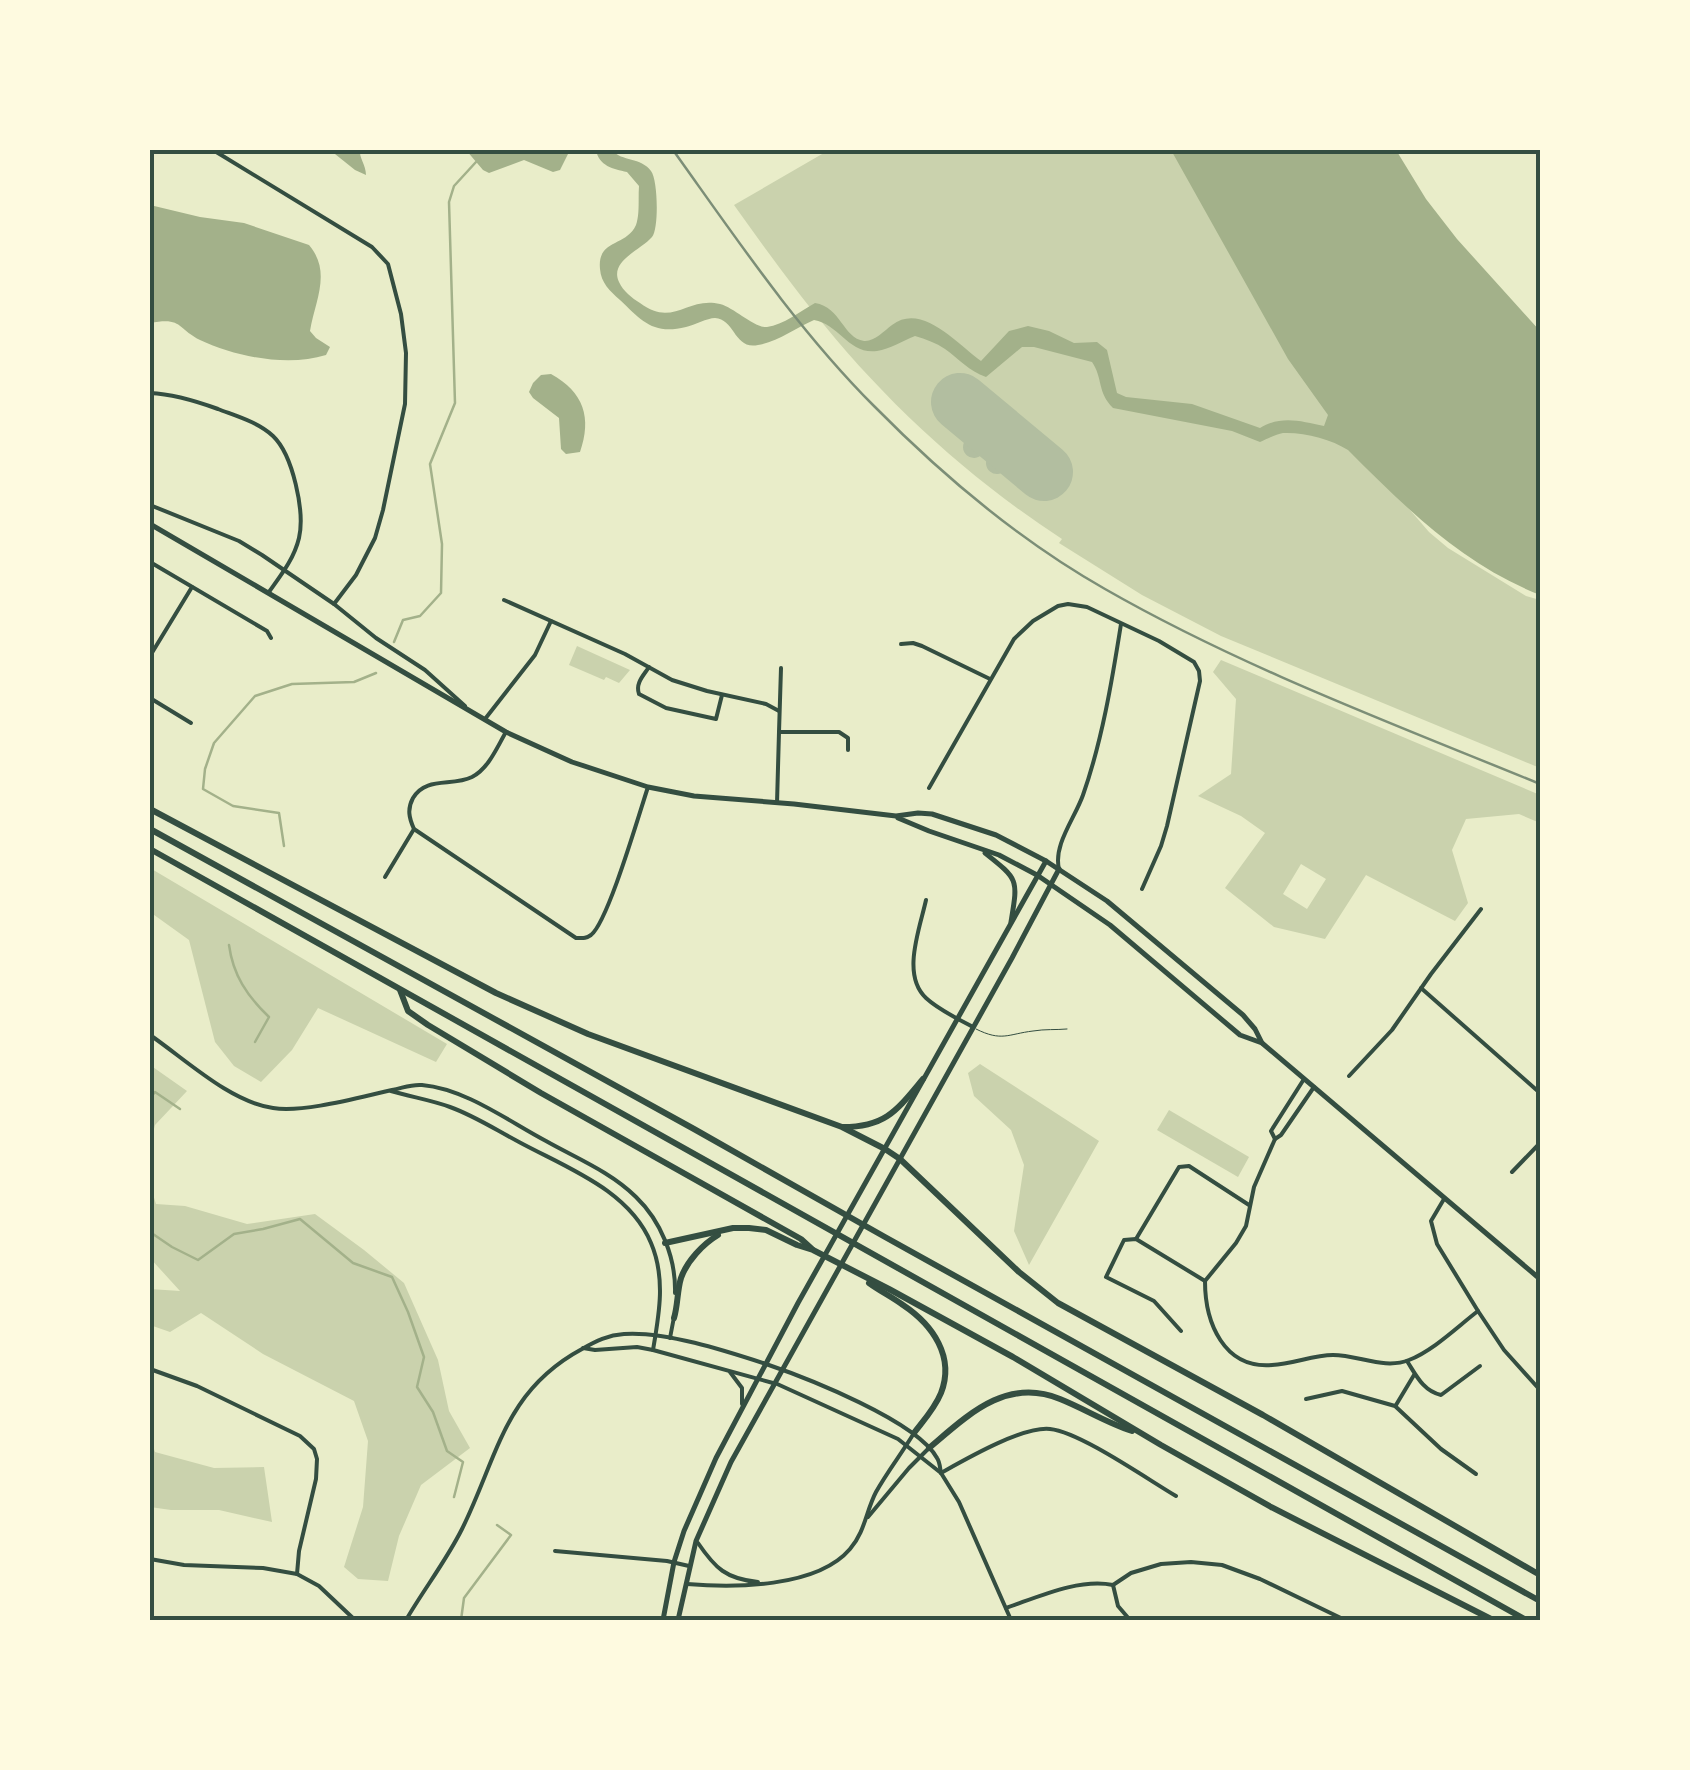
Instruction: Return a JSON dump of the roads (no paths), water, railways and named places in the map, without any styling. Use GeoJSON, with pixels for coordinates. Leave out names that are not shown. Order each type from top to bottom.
{"type":"FeatureCollection","features":[{"type":"Feature","properties":{"kind":"highway"},"geometry":{"type":"LineString","coordinates":[[150,809],[496,994],[588,1034],[842,1127],[886,1148],[1019,1272],[1058,1303],[1263,1415],[1540,1576]]}},
{"type":"Feature","properties":{"kind":"highway"},"geometry":{"type":"LineString","coordinates":[[150,828],[1540,1601]]}},
{"type":"Feature","properties":{"kind":"highway"},"geometry":{"type":"LineString","coordinates":[[150,849],[1526,1620]]}},
{"type":"Feature","properties":{"kind":"highway"},"geometry":{"type":"LineString","coordinates":[[400,989],[408,1011],[428,1026],[801,1239],[813,1250]]}},
{"type":"Feature","properties":{"kind":"highway"},"geometry":{"type":"LineString","coordinates":[[842,1127],[870,1125],[888,1118],[923,1080]]}},
{"type":"Feature","properties":{"kind":"highway"},"geometry":{"type":"LineString","coordinates":[[665,1243],[758,1228],[813,1250],[889,1288],[1272,1507],[1494,1620]]}},
{"type":"Feature","properties":{"kind":"highway"},"geometry":{"type":"LineString","coordinates":[[674,1318],[682,1276],[698,1252],[722,1232]]}},
{"type":"Feature","properties":{"kind":"highway"},"geometry":{"type":"LineString","coordinates":[[861,1276],[922,1320],[944,1354],[946,1374],[942,1390],[914,1433]]}},
{"type":"Feature","properties":{"kind":"highway"},"geometry":{"type":"LineString","coordinates":[[929,1448],[985,1404],[1001,1396],[1027,1392],[1058,1398],[1105,1422],[1143,1434]]}},
{"type":"Feature","properties":{"kind":"main road"},"geometry":{"type":"LineString","coordinates":[[150,524],[506,732],[572,762],[694,796],[896,816],[918,813],[953,820],[1046,861],[1107,901],[1223,998],[1250,1022],[1262,1043],[1540,1279]]}},
{"type":"Feature","properties":{"kind":"main road"},"geometry":{"type":"LineString","coordinates":[[896,816],[999,856],[1052,884],[1110,925],[1240,1035],[1262,1043]]}},
{"type":"Feature","properties":{"kind":"main road"},"geometry":{"type":"LineString","coordinates":[[979,848],[1014,880],[1012,922]]}},
{"type":"Feature","properties":{"kind":"main road"},"geometry":{"type":"LineString","coordinates":[[663,1620],[674,1562],[705,1480],[1046,861]]}},
{"type":"Feature","properties":{"kind":"main road"},"geometry":{"type":"LineString","coordinates":[[678,1620],[696,1541],[721,1482],[1059,869]]}},
{"type":"Feature","properties":{"kind":"street"},"geometry":{"type":"LineString","coordinates":[[213,150],[372,248],[388,264],[394,282],[406,353],[402,424],[375,538],[334,604]]}},
{"type":"Feature","properties":{"kind":"street"},"geometry":{"type":"LineString","coordinates":[[150,393],[184,398],[232,414],[259,426],[284,449],[301,524],[294,551],[269,592]]}},
{"type":"Feature","properties":{"kind":"street"},"geometry":{"type":"LineString","coordinates":[[150,504],[239,541],[285,570],[438,679],[468,710]]}},
{"type":"Feature","properties":{"kind":"street"},"geometry":{"type":"LineString","coordinates":[[150,562],[267,631],[271,638]]}},
{"type":"Feature","properties":{"kind":"street"},"geometry":{"type":"LineString","coordinates":[[150,656],[192,586]]}},
{"type":"Feature","properties":{"kind":"street"},"geometry":{"type":"LineString","coordinates":[[504,600],[672,680],[766,704],[779,711]]}},
{"type":"Feature","properties":{"kind":"street"},"geometry":{"type":"LineString","coordinates":[[929,788],[1014,639],[1058,606],[1087,607],[1186,656],[1199,671],[1200,681],[1167,826],[1142,889]]}},
{"type":"Feature","properties":{"kind":"street"},"geometry":{"type":"LineString","coordinates":[[485,719],[534,656],[551,621]]}},
{"type":"Feature","properties":{"kind":"street"},"geometry":{"type":"LineString","coordinates":[[1059,869],[1056,857],[1091,767],[1121,624]]}},
{"type":"Feature","properties":{"kind":"street"},"geometry":{"type":"LineString","coordinates":[[901,644],[922,646],[990,679]]}},
{"type":"Feature","properties":{"kind":"street"},"geometry":{"type":"LineString","coordinates":[[649,666],[639,682],[639,694],[666,708],[716,719],[722,694]]}},
{"type":"Feature","properties":{"kind":"street"},"geometry":{"type":"LineString","coordinates":[[777,802],[781,668]]}},
{"type":"Feature","properties":{"kind":"street"},"geometry":{"type":"LineString","coordinates":[[150,698],[192,723]]}},
{"type":"Feature","properties":{"kind":"street"},"geometry":{"type":"LineString","coordinates":[[506,732],[475,775],[419,790],[409,810],[414,829],[569,934],[582,938],[594,932],[606,911],[648,786]]}},
{"type":"Feature","properties":{"kind":"street"},"geometry":{"type":"LineString","coordinates":[[779,732],[840,732],[848,738],[848,750]]}},
{"type":"Feature","properties":{"kind":"street"},"geometry":{"type":"LineString","coordinates":[[385,877],[414,829]]}},
{"type":"Feature","properties":{"kind":"street"},"geometry":{"type":"LineString","coordinates":[[1046,861],[1056,857]]}},
{"type":"Feature","properties":{"kind":"street"},"geometry":{"type":"LineString","coordinates":[[926,900],[915,956],[917,986],[928,1000],[973,1027]]}},
{"type":"Feature","properties":{"kind":"street"},"geometry":{"type":"LineString","coordinates":[[1350,1076],[1392,1030],[1481,909]]}},
{"type":"Feature","properties":{"kind":"street"},"geometry":{"type":"LineString","coordinates":[[1421,988],[1540,1093]]}},
{"type":"Feature","properties":{"kind":"street"},"geometry":{"type":"LineString","coordinates":[[150,1035],[231,1092],[267,1107],[306,1107],[422,1085],[464,1098],[602,1172],[643,1204],[665,1243],[674,1275],[670,1338]]}},
{"type":"Feature","properties":{"kind":"street"},"geometry":{"type":"LineString","coordinates":[[1274,1139],[1272,1131],[1304,1079]]}},
{"type":"Feature","properties":{"kind":"street"},"geometry":{"type":"LineString","coordinates":[[1314,1087],[1281,1135],[1274,1139],[1262,1164],[1246,1226],[1205,1281],[1206,1305],[1222,1343],[1236,1358],[1254,1366],[1275,1366],[1337,1354],[1392,1364],[1420,1355],[1478,1310]]}},
{"type":"Feature","properties":{"kind":"street"},"geometry":{"type":"LineString","coordinates":[[391,1090],[470,1115],[590,1180],[624,1204],[652,1244],[659,1268],[653,1350]]}},
{"type":"Feature","properties":{"kind":"street"},"geometry":{"type":"LineString","coordinates":[[1512,1172],[1540,1143]]}},
{"type":"Feature","properties":{"kind":"street"},"geometry":{"type":"LineString","coordinates":[[1136,1239],[1179,1167],[1189,1166],[1250,1206]]}},
{"type":"Feature","properties":{"kind":"street"},"geometry":{"type":"LineString","coordinates":[[1444,1199],[1431,1221],[1434,1235],[1504,1350],[1540,1390]]}},
{"type":"Feature","properties":{"kind":"street"},"geometry":{"type":"LineString","coordinates":[[1181,1331],[1154,1301],[1106,1277],[1124,1240],[1136,1239],[1205,1281]]}},
{"type":"Feature","properties":{"kind":"street"},"geometry":{"type":"LineString","coordinates":[[652,1244],[665,1243]]}},
{"type":"Feature","properties":{"kind":"street"},"geometry":{"type":"LineString","coordinates":[[406,1620],[464,1524],[520,1402],[549,1370],[607,1336],[656,1335],[782,1369],[893,1419],[929,1448],[939,1460],[941,1473]]}},
{"type":"Feature","properties":{"kind":"street"},"geometry":{"type":"LineString","coordinates":[[583,1348],[637,1347],[759,1378],[874,1426],[907,1445],[941,1473],[958,1502],[1010,1618],[1001,1620]]}},
{"type":"Feature","properties":{"kind":"street"},"geometry":{"type":"LineString","coordinates":[[1407,1361],[1414,1375],[1432,1393],[1441,1395],[1480,1366]]}},
{"type":"Feature","properties":{"kind":"street"},"geometry":{"type":"LineString","coordinates":[[150,1369],[197,1386],[300,1436],[314,1449],[316,1479],[297,1574]]}},
{"type":"Feature","properties":{"kind":"street"},"geometry":{"type":"LineString","coordinates":[[727,1369],[742,1388],[742,1409]]}},
{"type":"Feature","properties":{"kind":"street"},"geometry":{"type":"LineString","coordinates":[[1396,1406],[1414,1375]]}},
{"type":"Feature","properties":{"kind":"street"},"geometry":{"type":"LineString","coordinates":[[1306,1399],[1342,1391],[1396,1406],[1441,1450],[1476,1474]]}},
{"type":"Feature","properties":{"kind":"street"},"geometry":{"type":"LineString","coordinates":[[941,1473],[1028,1431],[1050,1429],[1079,1440],[1176,1496]]}},
{"type":"Feature","properties":{"kind":"street"},"geometry":{"type":"LineString","coordinates":[[685,1584],[767,1583],[806,1574],[840,1559],[852,1548],[876,1493],[914,1433]]}},
{"type":"Feature","properties":{"kind":"street"},"geometry":{"type":"LineString","coordinates":[[868,1517],[929,1448]]}},
{"type":"Feature","properties":{"kind":"street"},"geometry":{"type":"LineString","coordinates":[[696,1541],[724,1574],[767,1583]]}},
{"type":"Feature","properties":{"kind":"street"},"geometry":{"type":"LineString","coordinates":[[555,1552],[689,1566]]}},
{"type":"Feature","properties":{"kind":"street"},"geometry":{"type":"LineString","coordinates":[[150,1559],[297,1574],[319,1586],[355,1620]]}},
{"type":"Feature","properties":{"kind":"street"},"geometry":{"type":"LineString","coordinates":[[1006,1608],[1062,1590],[1103,1582],[1113,1584],[1131,1573],[1161,1564],[1191,1562],[1222,1565],[1260,1579],[1345,1620]]}},
{"type":"Feature","properties":{"kind":"street"},"geometry":{"type":"LineString","coordinates":[[1113,1584],[1118,1606],[1130,1620]]}},
{"type":"Feature","properties":{"kind":"lane"},"geometry":{"type":"LineString","coordinates":[[973,1027],[1004,1038],[1032,1031],[1068,1029]]}},
{"type":"Feature","properties":{"kind":"waterway"},"geometry":{"type":"LineString","coordinates":[[394,642],[403,620],[420,616],[441,593],[442,544],[430,464],[455,403],[449,202],[454,186],[476,162]]}},
{"type":"Feature","properties":{"kind":"waterway"},"geometry":{"type":"LineString","coordinates":[[284,846],[279,813],[233,806],[203,789],[214,743],[255,696],[292,684],[354,682],[376,673]]}},
{"type":"Feature","properties":{"kind":"waterway"},"geometry":{"type":"LineString","coordinates":[[229,945],[242,984],[269,1017],[255,1042]]}},
{"type":"Feature","properties":{"kind":"waterway"},"geometry":{"type":"LineString","coordinates":[[150,1098],[155,1092],[180,1109]]}},
{"type":"Feature","properties":{"kind":"waterway"},"geometry":{"type":"LineString","coordinates":[[150,1232],[198,1260],[234,1234],[300,1219],[353,1263],[392,1277],[424,1357],[417,1387],[433,1412],[447,1451],[463,1462],[454,1497]]}},
{"type":"Feature","properties":{"kind":"waterway"},"geometry":{"type":"LineString","coordinates":[[461,1620],[464,1598],[511,1535],[497,1525]]}},
{"type":"Feature","properties":{"kind":"railway"},"geometry":{"type":"LineString","coordinates":[[673,150],[768,282],[846,377],[927,457],[1013,528],[1074,570],[1157,618],[1320,694],[1540,784]]}}]}
